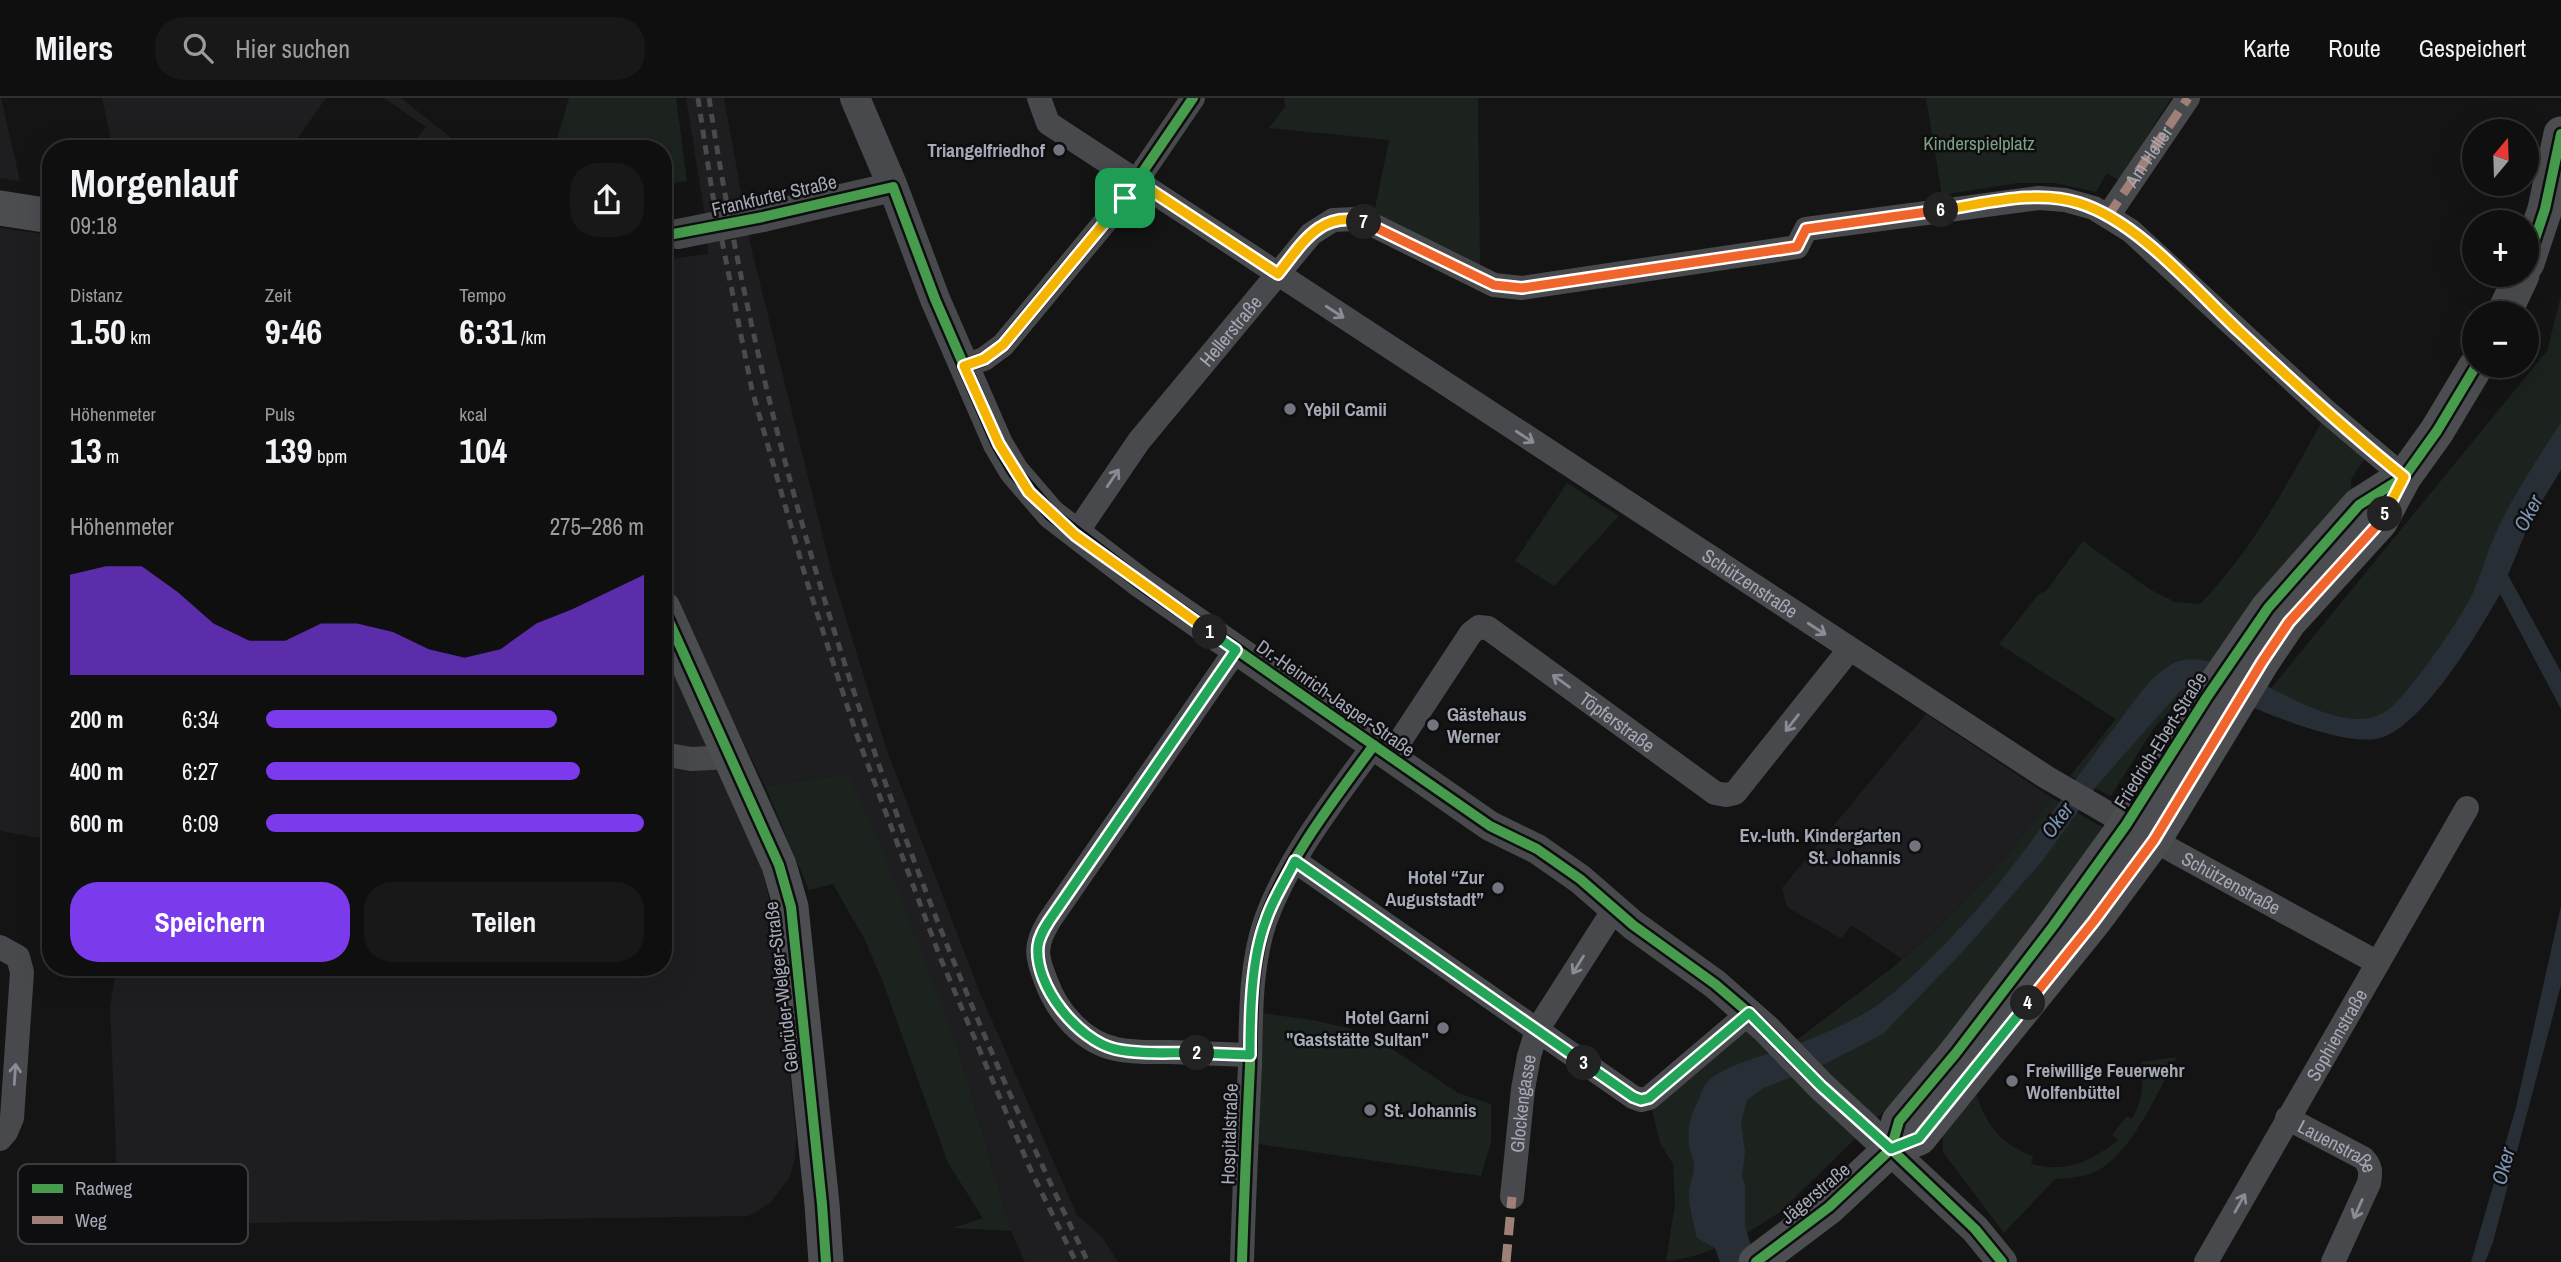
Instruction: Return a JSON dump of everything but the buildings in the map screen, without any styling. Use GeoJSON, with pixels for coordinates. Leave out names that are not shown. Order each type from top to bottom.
{"type":"FeatureCollection","features":[{"type":"Feature","properties":{"kind":"main road"},"geometry":{"type":"LineString","coordinates":[[2539,227],[2561,134]]}},
{"type":"Feature","properties":{"kind":"main road"},"geometry":{"type":"LineString","coordinates":[[0,208],[42,215]]}},
{"type":"Feature","properties":{"kind":"main road","name":"Friedrich-Ebert-Straße"},"geometry":{"type":"LineString","coordinates":[[1891,1149],[1899,1121],[1956,1054],[2054,925],[2140,833],[2249,658],[2291,580],[2359,505],[2404,477],[2437,431],[2469,378]]}},
{"type":"Feature","properties":{"kind":"main road","name":"Gebrüder-Welger-Straße"},"geometry":{"type":"LineString","coordinates":[[672,628],[779,865],[791,907],[826,1262]]}},
{"type":"Feature","properties":{"kind":"main road","name":"Jägerstraße"},"geometry":{"type":"LineString","coordinates":[[1757,1261],[1829,1207],[1891,1149]]}},
{"type":"Feature","properties":{"kind":"street","name":"Dr.-Heinrich-Jasper-Straße"},"geometry":{"type":"LineString","coordinates":[[855,98],[893,187],[930,287],[999,444],[1014,471],[1051,514],[1075,535],[1236,650],[1490,826],[1537,849],[1580,879],[1633,925],[1715,984],[1749,1013],[1821,1086],[1975,1229],[2002,1262]]}},
{"type":"Feature","properties":{"kind":"street","name":"Schützenstraße"},"geometry":{"type":"LineString","coordinates":[[1039,98],[1048,123],[1849,650],[2092,805],[2378,963]]}},
{"type":"Feature","properties":{"kind":"street"},"geometry":{"type":"LineString","coordinates":[[964,366],[984,359],[1003,345],[1137,181],[1193,98]]}},
{"type":"Feature","properties":{"kind":"street","name":"Am Heller"},"geometry":{"type":"LineString","coordinates":[[2108,216],[2189,98]]}},
{"type":"Feature","properties":{"kind":"street","name":"Frankfurter Straße"},"geometry":{"type":"LineString","coordinates":[[672,235],[893,187]]}},
{"type":"Feature","properties":{"kind":"street","name":"Hellerstraße"},"geometry":{"type":"LineString","coordinates":[[1075,535],[1139,441],[1311,234],[1333,220],[1345,218],[1369,223],[1494,285],[1522,288],[1797,247],[1806,229],[2011,200],[2066,200],[2078,202],[2108,216]]}},
{"type":"Feature","properties":{"kind":"street"},"geometry":{"type":"LineString","coordinates":[[2108,216],[2153,250],[2327,412],[2404,477]]}},
{"type":"Feature","properties":{"kind":"street","name":"Töpferstraße"},"geometry":{"type":"LineString","coordinates":[[1382,751],[1471,633],[1479,627],[1488,628],[1715,793],[1726,795],[1735,793],[1849,650]]}},
{"type":"Feature","properties":{"kind":"street"},"geometry":{"type":"LineString","coordinates":[[1236,650],[1049,921],[1041,935],[1037,951],[1049,990],[1059,1006],[1078,1029],[1101,1044],[1129,1051],[1250,1055]]}},
{"type":"Feature","properties":{"kind":"street","name":"Hospitalstraße"},"geometry":{"type":"LineString","coordinates":[[1242,1262],[1250,1055],[1261,934],[1271,906],[1295,861],[1382,751]]}},
{"type":"Feature","properties":{"kind":"street"},"geometry":{"type":"LineString","coordinates":[[672,755],[691,758],[731,757]]}},
{"type":"Feature","properties":{"kind":"street","name":"Sophienstraße"},"geometry":{"type":"LineString","coordinates":[[2206,1262],[2467,808]]}},
{"type":"Feature","properties":{"kind":"street"},"geometry":{"type":"LineString","coordinates":[[1295,861],[1641,1100],[1649,1098],[1749,1013]]}},
{"type":"Feature","properties":{"kind":"street","name":"Glockengasse"},"geometry":{"type":"LineString","coordinates":[[1513,1197],[1523,1089],[1537,1030],[1615,908]]}},
{"type":"Feature","properties":{"kind":"street"},"geometry":{"type":"LineString","coordinates":[[0,947],[18,957],[22,972],[12,1118],[0,1139]]}},
{"type":"Feature","properties":{"kind":"street","name":"Lauenstraße"},"geometry":{"type":"LineString","coordinates":[[2287,1118],[2363,1158],[2371,1172],[2369,1183],[2333,1262]]}},
{"type":"Feature","properties":{"kind":"shaded area"},"geometry":{"type":"Polygon","coordinates":[[[1,98],[20,181],[0,178],[1,98]]]}},
{"type":"Feature","properties":{"kind":"shaded area"},"geometry":{"type":"Polygon","coordinates":[[[102,98],[326,98],[296,140],[111,140],[102,98]]]}},
{"type":"Feature","properties":{"kind":"shaded area"},"geometry":{"type":"Polygon","coordinates":[[[384,98],[401,98],[454,140],[415,140],[426,127],[384,98]]]}},
{"type":"Feature","properties":{"kind":"shaded area"},"geometry":{"type":"Polygon","coordinates":[[[686,98],[724,98],[751,247],[832,573],[886,748],[980,993],[1077,1215],[1102,1237],[1118,1262],[1025,1262],[1011,1231],[957,1045],[848,774],[765,786],[695,644],[672,589],[672,259],[708,254],[705,216],[686,98]]]}},
{"type":"Feature","properties":{"kind":"shaded area"},"geometry":{"type":"Polygon","coordinates":[[[0,228],[42,234],[42,838],[0,831],[0,228]]]}},
{"type":"Feature","properties":{"kind":"shaded area"},"geometry":{"type":"Polygon","coordinates":[[[672,666],[761,862],[772,913],[796,1134],[795,1157],[790,1177],[770,1203],[749,1216],[248,1223],[248,1164],[116,1164],[110,1007],[115,976],[672,976],[672,666]]]}},
{"type":"Feature","properties":{"kind":"shaded area","name":"Ev.-luth. Kindergarten St. Johannis"},"geometry":{"type":"Polygon","coordinates":[[[1926,714],[2052,798],[1997,867],[1937,929],[1902,959],[1851,925],[1842,939],[1787,907],[1782,888],[1926,714]]]}},
{"type":"Feature","properties":{"kind":"green space"},"geometry":{"type":"Polygon","coordinates":[[[569,98],[676,98],[687,181],[672,184],[672,140],[557,140],[569,98]]]}},
{"type":"Feature","properties":{"kind":"green space"},"geometry":{"type":"Polygon","coordinates":[[[1284,98],[1478,98],[1480,265],[1374,213],[1389,140],[1269,128],[1285,107],[1284,98]]]}},
{"type":"Feature","properties":{"kind":"green space","name":"Kinderspielplatz"},"geometry":{"type":"Polygon","coordinates":[[[1926,98],[2171,98],[2119,181],[2107,173],[2096,192],[2055,183],[2018,183],[1942,195],[1926,98]]]}},
{"type":"Feature","properties":{"kind":"green space"},"geometry":{"type":"Polygon","coordinates":[[[2561,296],[2561,457],[2501,573],[2382,724],[2344,728],[2264,697],[2525,378],[2539,378],[2539,361],[2547,351],[2561,296]]]}},
{"type":"Feature","properties":{"kind":"green space"},"geometry":{"type":"Polygon","coordinates":[[[2327,412],[2371,450],[2351,479],[2351,498],[2197,684],[2153,729],[2111,796],[2070,776],[2116,719],[1999,644],[2038,595],[2047,590],[2083,541],[2149,589],[2175,602],[2200,604],[2254,537],[2327,412]]]}},
{"type":"Feature","properties":{"kind":"green space"},"geometry":{"type":"Polygon","coordinates":[[[1567,483],[1619,516],[1554,586],[1515,561],[1567,483]]]}},
{"type":"Feature","properties":{"kind":"green space"},"geometry":{"type":"Polygon","coordinates":[[[848,774],[882,850],[957,1045],[1011,1231],[953,1228],[983,1218],[948,1163],[865,940],[833,884],[809,890],[765,786],[848,774]]]}},
{"type":"Feature","properties":{"kind":"green space"},"geometry":{"type":"Polygon","coordinates":[[[2052,798],[2105,829],[1935,1061],[1780,1212],[1726,1244],[1697,1255],[1666,1261],[1675,1203],[1673,1164],[1660,1143],[1649,1098],[1739,1022],[1767,1052],[1794,1042],[1892,968],[1937,929],[1997,867],[2052,798]]]}},
{"type":"Feature","properties":{"kind":"green space"},"geometry":{"type":"Polygon","coordinates":[[[1254,1012],[1348,1028],[1380,1041],[1458,1093],[1491,1104],[1491,1142],[1481,1176],[1251,1143],[1254,1012]]]}},
{"type":"Feature","properties":{"kind":"green space"},"geometry":{"type":"Polygon","coordinates":[[[2177,1057],[2144,1119],[2112,1161],[2089,1174],[2055,1179],[2004,1233],[1943,1152],[1943,1136],[1976,1093],[1996,1132],[2012,1146],[2033,1156],[2031,1164],[2056,1167],[2088,1160],[2118,1140],[2112,1135],[2127,1116],[2132,1119],[2142,1091],[2141,1062],[2177,1057]]]}},
{"type":"Feature","properties":{"kind":"water","name":"Oker"},"geometry":{"type":"Polygon","coordinates":[[[2561,422],[2561,470],[2531,519],[2508,575],[2561,672],[2561,709],[2500,594],[2447,678],[2429,700],[2411,719],[2393,732],[2376,739],[2357,739],[2311,729],[2197,685],[2182,689],[2098,784],[2043,860],[1966,948],[1883,1034],[1821,1066],[1763,1088],[1747,1100],[1741,1122],[1745,1152],[1742,1177],[1745,1185],[1745,1226],[1756,1262],[1720,1262],[1715,1248],[1697,1238],[1689,1196],[1694,1164],[1689,1145],[1689,1126],[1708,1081],[1729,1068],[1798,1044],[1849,1022],[1872,1009],[1905,982],[1980,906],[2143,690],[2157,674],[2174,663],[2196,660],[2222,666],[2309,707],[2338,716],[2364,719],[2388,710],[2421,673],[2467,605],[2502,520],[2561,422]]]}},
{"type":"Feature","properties":{"kind":"water","name":"Oker"},"geometry":{"type":"Polygon","coordinates":[[[2561,906],[2561,985],[2493,1242],[2485,1262],[2471,1262],[2516,1107],[2561,906]]]}},
{"type":"Feature","properties":{"kind":"railway"},"geometry":{"type":"LineString","coordinates":[[698,98],[712,191],[752,390],[807,582],[856,733],[940,957],[1032,1173],[1076,1262]]}},
{"type":"Feature","properties":{"kind":"railway"},"geometry":{"type":"LineString","coordinates":[[709,98],[735,249],[769,398],[809,547],[855,694],[906,839],[962,982],[1023,1123],[1088,1262]]}},
{"type":"Feature","properties":{"kind":"marked path"},"geometry":{"type":"LineString","coordinates":[[2108,216],[2188,98]]}},
{"type":"Feature","properties":{"kind":"marked path"},"geometry":{"type":"LineString","coordinates":[[1236,650],[1049,921],[1038,951],[1040,965],[1057,1004],[1073,1024],[1093,1040],[1116,1049],[1136,1052],[1250,1055]]}},
{"type":"Feature","properties":{"kind":"marked path"},"geometry":{"type":"LineString","coordinates":[[1506,1262],[1512,1197]]}},
{"type":"Feature","properties":{"kind":"cycle path"},"geometry":{"type":"LineString","coordinates":[[964,366],[984,359],[1003,345],[1125,198],[1193,98]]}},
{"type":"Feature","properties":{"kind":"cycle path"},"geometry":{"type":"LineString","coordinates":[[2539,227],[2561,134]]}},
{"type":"Feature","properties":{"kind":"cycle path"},"geometry":{"type":"LineString","coordinates":[[672,234],[763,217],[893,187],[935,299],[998,444],[1014,471],[1051,514],[1142,584],[1490,826],[1537,849],[1580,879],[1633,925],[1715,984],[1749,1013],[1821,1086]]}},
{"type":"Feature","properties":{"kind":"cycle path"},"geometry":{"type":"LineString","coordinates":[[1756,1262],[1829,1207],[1891,1149],[1899,1121],[1956,1053],[2126,825],[2207,697],[2268,608],[2359,505],[2404,477],[2437,431],[2469,378]]}},
{"type":"Feature","properties":{"kind":"cycle path"},"geometry":{"type":"LineString","coordinates":[[672,628],[779,865],[791,907],[826,1262]]}},
{"type":"Feature","properties":{"kind":"cycle path"},"geometry":{"type":"LineString","coordinates":[[1242,1262],[1252,992],[1260,939],[1274,899],[1299,853],[1374,745]]}},
{"type":"Feature","properties":{"kind":"cycle path"},"geometry":{"type":"LineString","coordinates":[[1891,1149],[1975,1229],[2002,1262]]}},
{"type":"Feature","properties":{"kind":"place","name":"Triangelfriedhof"},"geometry":{"type":"Point","coordinates":[1059,150]}},
{"type":"Feature","properties":{"kind":"place","name":"Yeþil Camii"},"geometry":{"type":"Point","coordinates":[1290,409]}},
{"type":"Feature","properties":{"kind":"place","name":"Gästehaus Werner"},"geometry":{"type":"Point","coordinates":[1433,725]}},
{"type":"Feature","properties":{"kind":"place","name":"Ev.-luth. Kindergarten St. Johannis"},"geometry":{"type":"Point","coordinates":[1915,846]}},
{"type":"Feature","properties":{"kind":"place","name":"Hotel “Zur Auguststadt”"},"geometry":{"type":"Point","coordinates":[1498,888]}},
{"type":"Feature","properties":{"kind":"place","name":"Hotel Garni \"Gaststätte Sultan\""},"geometry":{"type":"Point","coordinates":[1443,1028]}},
{"type":"Feature","properties":{"kind":"place","name":"Freiwillige Feuerwehr Wolfenbüttel"},"geometry":{"type":"Point","coordinates":[2012,1081]}},
{"type":"Feature","properties":{"kind":"place","name":"St. Johannis"},"geometry":{"type":"Point","coordinates":[1370,1110]}},
{"type":"Feature","properties":{"kind":"route"},"geometry":{"type":"LineString","coordinates":[[1137,181],[1278,274],[1311,234],[1333,220],[1345,218],[1369,223],[1494,285],[1507,288],[1797,247],[1806,229],[2011,200],[2053,198],[2078,202],[2094,208],[2132,232],[2327,412],[2404,477],[2380,522],[2289,622],[2154,840],[2094,921],[1919,1138],[1891,1149],[1821,1086],[1749,1013],[1649,1098],[1641,1100],[1633,1097],[1295,861],[1271,906],[1261,934],[1250,1055],[1115,1049],[1101,1044],[1078,1029],[1059,1006],[1049,990],[1041,967],[1038,943],[1049,921],[1236,650],[1075,535],[1029,492],[999,444],[964,366],[984,359],[1003,345],[1125,198],[1137,181]]}}]}
